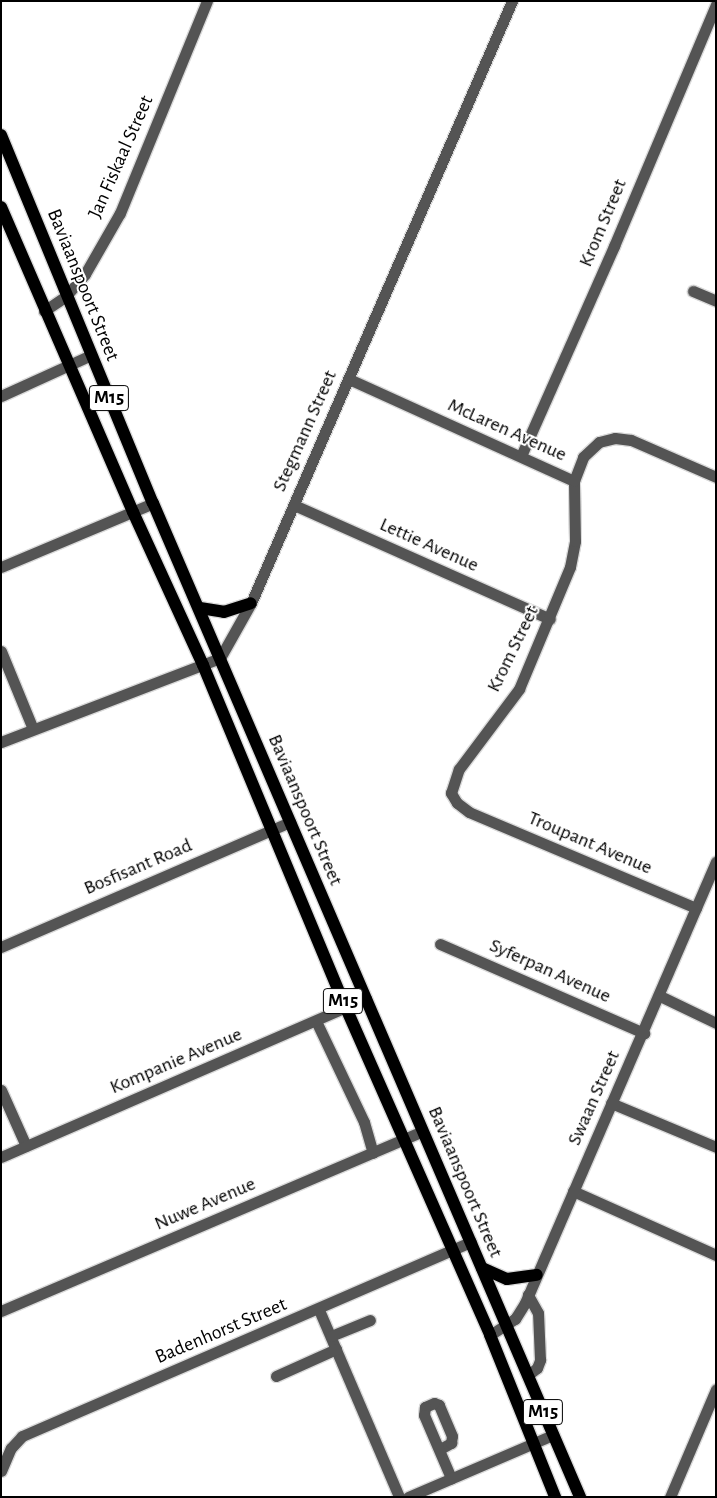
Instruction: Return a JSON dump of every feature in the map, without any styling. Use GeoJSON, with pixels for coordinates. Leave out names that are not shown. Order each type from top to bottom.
{"type":"FeatureCollection","features":[{"type":"Feature","properties":{"kind":"main road","name":"Baviaanspoort Street"},"geometry":{"type":"LineString","coordinates":[[1,135],[153,503],[200,608],[471,1242],[505,1327],[528,1375],[580,1497]]}},
{"type":"Feature","properties":{"kind":"main road","name":"Baviaanspoort Street"},"geometry":{"type":"LineString","coordinates":[[1,207],[44,311],[72,364],[133,512],[203,664],[346,1008],[490,1335],[555,1497]]}},
{"type":"Feature","properties":{"kind":"main road"},"geometry":{"type":"LineString","coordinates":[[200,608],[224,612],[251,603]]}},
{"type":"Feature","properties":{"kind":"main road"},"geometry":{"type":"LineString","coordinates":[[482,1268],[507,1279],[521,1280],[537,1275]]}},
{"type":"Feature","properties":{"kind":"street","name":"Jan Fiskaal Street"},"geometry":{"type":"LineString","coordinates":[[44,311],[66,296],[84,274],[120,213],[207,1]]}},
{"type":"Feature","properties":{"kind":"street","name":"Stegmann Street"},"geometry":{"type":"LineString","coordinates":[[220,658],[251,603],[512,1]]}},
{"type":"Feature","properties":{"kind":"street","name":"Krom Street"},"geometry":{"type":"LineString","coordinates":[[521,456],[715,10]]}},
{"type":"Feature","properties":{"kind":"street"},"geometry":{"type":"LineString","coordinates":[[693,291],[716,301]]}},
{"type":"Feature","properties":{"kind":"street"},"geometry":{"type":"LineString","coordinates":[[1,396],[91,355]]}},
{"type":"Feature","properties":{"kind":"street","name":"McLaren Avenue"},"geometry":{"type":"LineString","coordinates":[[348,379],[574,481],[583,457],[599,442],[615,438],[631,440],[716,477]]}},
{"type":"Feature","properties":{"kind":"street","name":"Krom Street"},"geometry":{"type":"LineString","coordinates":[[469,812],[457,803],[451,793],[459,769],[519,689],[550,619],[570,567],[575,542],[574,481]]}},
{"type":"Feature","properties":{"kind":"street"},"geometry":{"type":"LineString","coordinates":[[1,567],[153,503]]}},
{"type":"Feature","properties":{"kind":"street","name":"Lettie Avenue"},"geometry":{"type":"LineString","coordinates":[[294,505],[550,619]]}},
{"type":"Feature","properties":{"kind":"street"},"geometry":{"type":"LineString","coordinates":[[1,651],[33,729]]}},
{"type":"Feature","properties":{"kind":"street"},"geometry":{"type":"LineString","coordinates":[[1,742],[220,658]]}},
{"type":"Feature","properties":{"kind":"street","name":"Troupant Avenue"},"geometry":{"type":"LineString","coordinates":[[469,812],[696,908]]}},
{"type":"Feature","properties":{"kind":"street","name":"Bosfisant Road"},"geometry":{"type":"LineString","coordinates":[[1,947],[290,822]]}},
{"type":"Feature","properties":{"kind":"street","name":"Swaan Street"},"geometry":{"type":"LineString","coordinates":[[490,1335],[515,1319],[528,1295],[611,1103],[644,1033],[696,908],[712,881],[716,862]]}},
{"type":"Feature","properties":{"kind":"street","name":"Syferpan Avenue"},"geometry":{"type":"LineString","coordinates":[[440,944],[644,1033]]}},
{"type":"Feature","properties":{"kind":"street"},"geometry":{"type":"LineString","coordinates":[[660,996],[716,1023]]}},
{"type":"Feature","properties":{"kind":"street","name":"Kompanie Avenue"},"geometry":{"type":"LineString","coordinates":[[1,1157],[366,998]]}},
{"type":"Feature","properties":{"kind":"street"},"geometry":{"type":"LineString","coordinates":[[316,1021],[364,1122],[373,1153]]}},
{"type":"Feature","properties":{"kind":"street"},"geometry":{"type":"LineString","coordinates":[[1,1090],[26,1146]]}},
{"type":"Feature","properties":{"kind":"street"},"geometry":{"type":"LineString","coordinates":[[611,1103],[716,1147]]}},
{"type":"Feature","properties":{"kind":"street","name":"Nuwe Avenue"},"geometry":{"type":"LineString","coordinates":[[1,1311],[422,1131]]}},
{"type":"Feature","properties":{"kind":"street"},"geometry":{"type":"LineString","coordinates":[[573,1191],[716,1255]]}},
{"type":"Feature","properties":{"kind":"street","name":"Badenhorst Street"},"geometry":{"type":"LineString","coordinates":[[1,1471],[11,1448],[22,1436],[454,1252],[471,1242]]}},
{"type":"Feature","properties":{"kind":"street"},"geometry":{"type":"LineString","coordinates":[[528,1295],[538,1313],[540,1360],[537,1368],[528,1375]]}},
{"type":"Feature","properties":{"kind":"street"},"geometry":{"type":"LineString","coordinates":[[319,1310],[399,1497]]}},
{"type":"Feature","properties":{"kind":"street"},"geometry":{"type":"LineString","coordinates":[[330,1336],[370,1320]]}},
{"type":"Feature","properties":{"kind":"street"},"geometry":{"type":"LineString","coordinates":[[276,1376],[336,1349]]}},
{"type":"Feature","properties":{"kind":"street"},"geometry":{"type":"LineString","coordinates":[[670,1497],[716,1389]]}},
{"type":"Feature","properties":{"kind":"street"},"geometry":{"type":"LineString","coordinates":[[408,1497],[553,1435]]}},
{"type":"Feature","properties":{"kind":"street"},"geometry":{"type":"LineString","coordinates":[[440,1449],[451,1478]]}}]}
